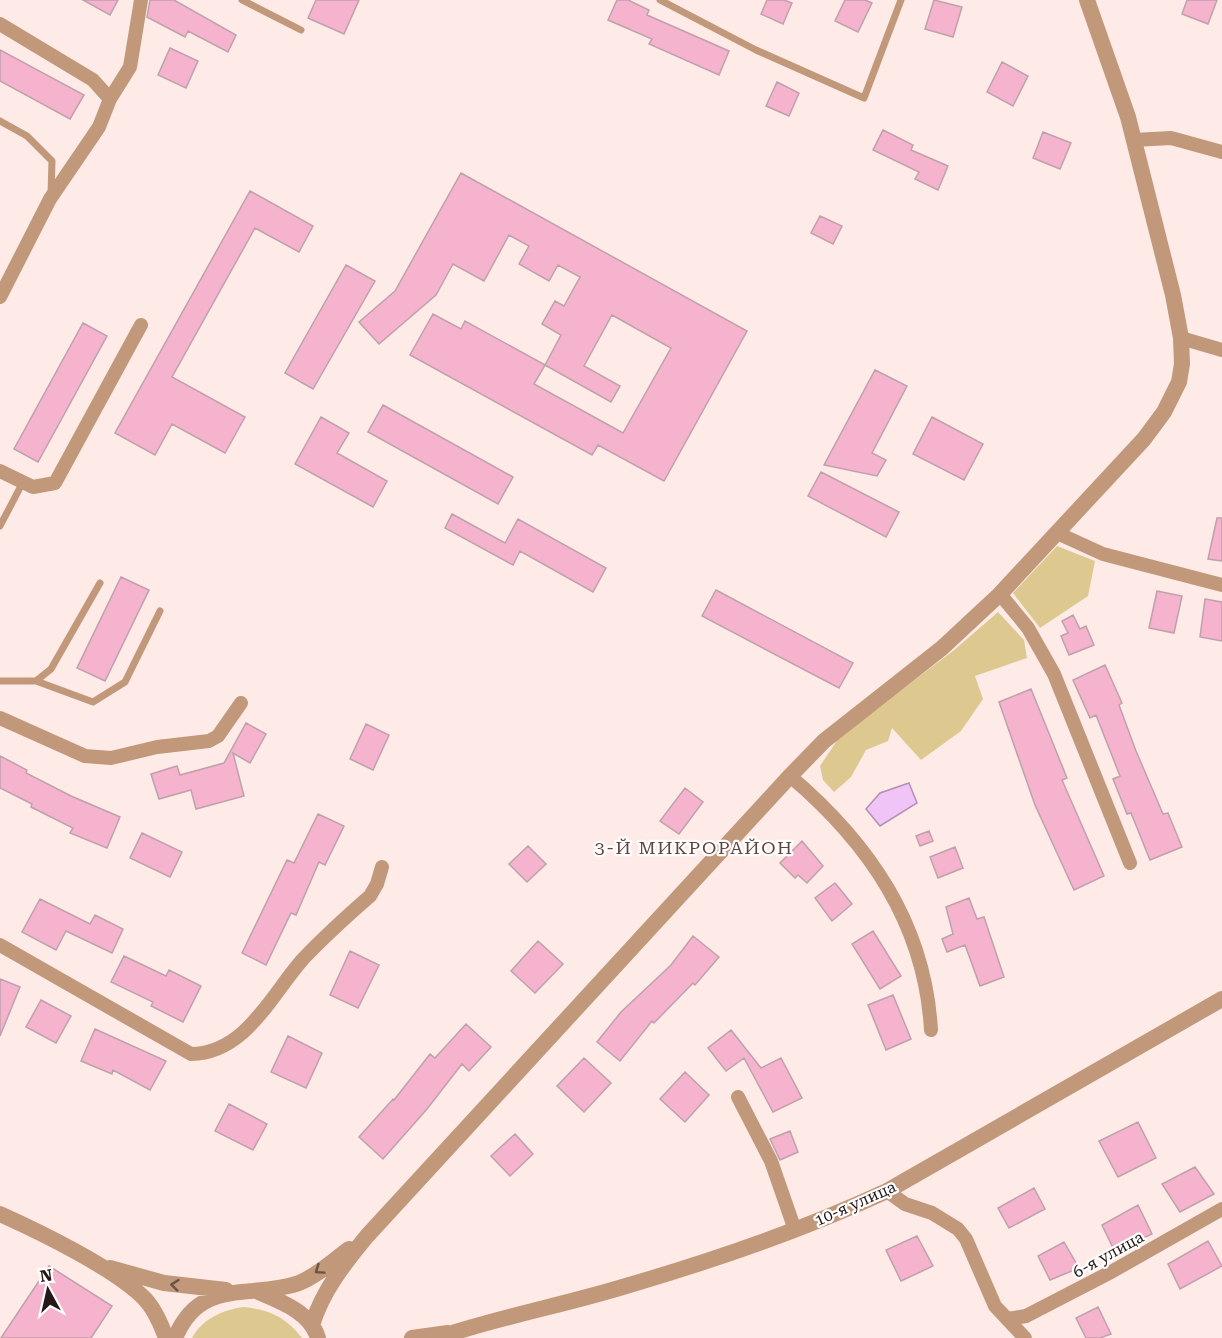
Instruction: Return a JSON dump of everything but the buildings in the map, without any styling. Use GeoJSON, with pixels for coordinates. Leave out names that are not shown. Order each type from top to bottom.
{"type":"FeatureCollection","features":[{"type":"Feature","properties":{"kind":"street"},"geometry":{"type":"LineString","coordinates":[[0,297],[51,200],[99,127],[110,99],[130,67],[141,0]]}},
{"type":"Feature","properties":{"kind":"street"},"geometry":{"type":"LineString","coordinates":[[315,1331],[319,1303],[337,1274],[367,1236],[790,776],[840,728],[942,648],[1000,594],[1132,453],[1164,412],[1179,382],[1182,364],[1173,295],[1134,140],[1112,68],[1087,0]]}},
{"type":"Feature","properties":{"kind":"street"},"geometry":{"type":"LineString","coordinates":[[0,24],[93,80],[110,99]]}},
{"type":"Feature","properties":{"kind":"street"},"geometry":{"type":"LineString","coordinates":[[1134,140],[1171,138],[1222,152]]}},
{"type":"Feature","properties":{"kind":"street"},"geometry":{"type":"LineString","coordinates":[[0,471],[33,487],[55,483],[141,325]]}},
{"type":"Feature","properties":{"kind":"street"},"geometry":{"type":"LineString","coordinates":[[1180,338],[1222,350]]}},
{"type":"Feature","properties":{"kind":"street"},"geometry":{"type":"LineString","coordinates":[[1058,533],[1075,543],[1103,554],[1222,585]]}},
{"type":"Feature","properties":{"kind":"street"},"geometry":{"type":"LineString","coordinates":[[1000,594],[1028,628],[1054,674],[1130,863]]}},
{"type":"Feature","properties":{"kind":"street"},"geometry":{"type":"LineString","coordinates":[[0,718],[85,756],[111,758],[157,747],[209,741],[218,736],[241,703]]}},
{"type":"Feature","properties":{"kind":"street"},"geometry":{"type":"LineString","coordinates":[[790,776],[854,838],[889,889],[914,940],[929,1000],[931,1030]]}},
{"type":"Feature","properties":{"kind":"street"},"geometry":{"type":"LineString","coordinates":[[0,945],[191,1054],[205,1053],[244,1032],[303,960],[370,896],[377,884],[382,867]]}},
{"type":"Feature","properties":{"kind":"street","name":"10-я улица"},"geometry":{"type":"LineString","coordinates":[[437,1338],[625,1287],[795,1230],[887,1191],[1222,999]]}},
{"type":"Feature","properties":{"kind":"street"},"geometry":{"type":"LineString","coordinates":[[738,1097],[771,1161],[795,1230]]}},
{"type":"Feature","properties":{"kind":"street"},"geometry":{"type":"LineString","coordinates":[[887,1191],[905,1204],[932,1213],[958,1229],[966,1239],[995,1306],[1024,1338]]}},
{"type":"Feature","properties":{"kind":"street","name":"6-я улица"},"geometry":{"type":"LineString","coordinates":[[1007,1319],[1026,1316],[1111,1272],[1222,1209]]}},
{"type":"Feature","properties":{"kind":"street"},"geometry":{"type":"LineString","coordinates":[[0,1214],[100,1266],[144,1298],[158,1316],[166,1338]]}},
{"type":"Feature","properties":{"kind":"street"},"geometry":{"type":"LineString","coordinates":[[100,1266],[164,1283],[233,1291],[256,1291],[299,1283],[367,1236]]}},
{"type":"Feature","properties":{"kind":"street"},"geometry":{"type":"LineString","coordinates":[[175,1338],[179,1328],[207,1300],[233,1291]]}},
{"type":"Feature","properties":{"kind":"street"},"geometry":{"type":"LineString","coordinates":[[256,1291],[291,1306],[315,1331],[333,1338]]}},
{"type":"Feature","properties":{"kind":"street","name":"10-я улица"},"geometry":{"type":"LineString","coordinates":[[412,1338],[455,1332]]}},
{"type":"Feature","properties":{"kind":"lane"},"geometry":{"type":"LineString","coordinates":[[242,0],[301,30]]}},
{"type":"Feature","properties":{"kind":"lane"},"geometry":{"type":"LineString","coordinates":[[660,0],[756,50],[864,98],[901,0]]}},
{"type":"Feature","properties":{"kind":"lane"},"geometry":{"type":"LineString","coordinates":[[0,121],[27,136],[52,162],[51,200]]}},
{"type":"Feature","properties":{"kind":"lane"},"geometry":{"type":"LineString","coordinates":[[0,526],[23,482]]}},
{"type":"Feature","properties":{"kind":"lane"},"geometry":{"type":"LineString","coordinates":[[36,681],[51,669],[100,583]]}},
{"type":"Feature","properties":{"kind":"lane"},"geometry":{"type":"LineString","coordinates":[[0,681],[36,681],[93,702],[125,682],[160,611]]}},
{"type":"Feature","properties":{"kind":"shaded area"},"geometry":{"type":"Polygon","coordinates":[[[1057,546],[1095,561],[1088,596],[1040,628],[1013,593],[1057,546]]]}},
{"type":"Feature","properties":{"kind":"shaded area"},"geometry":{"type":"Polygon","coordinates":[[[998,612],[1024,640],[1027,658],[975,676],[983,699],[961,731],[921,760],[892,728],[888,741],[866,750],[851,777],[834,792],[823,780],[820,766],[840,736],[953,651],[998,612]]]}},
{"type":"Feature","properties":{"kind":"shaded area"},"geometry":{"type":"Polygon","coordinates":[[[909,783],[917,803],[880,826],[866,809],[880,793],[909,783]]]}},
{"type":"Feature","properties":{"kind":"shaded area"},"geometry":{"type":"Polygon","coordinates":[[[244,1307],[262,1310],[277,1316],[290,1325],[302,1338],[192,1338],[202,1325],[214,1316],[244,1307]]]}},
{"type":"Feature","properties":{"kind":"district","name":"3-Й МИКРОРАЙОН"},"geometry":{"type":"Point","coordinates":[694,848]}}]}
